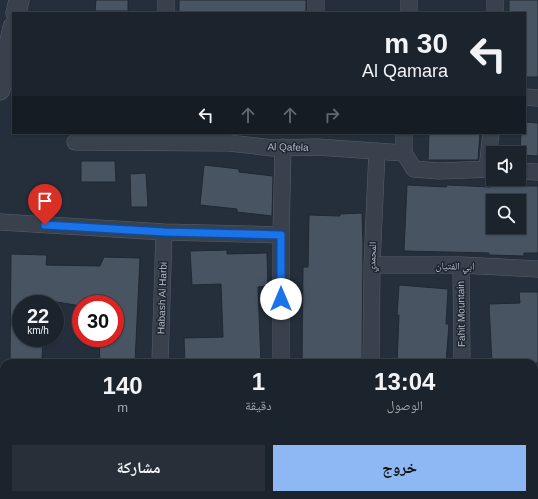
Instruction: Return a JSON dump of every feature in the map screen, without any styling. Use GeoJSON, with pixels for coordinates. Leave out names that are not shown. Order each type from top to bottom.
{"type":"FeatureCollection","features":[{"type":"Feature","properties":{"kind":"street"},"geometry":{"type":"LineString","coordinates":[[16,12],[19,0]]}},
{"type":"Feature","properties":{"kind":"street"},"geometry":{"type":"LineString","coordinates":[[166,0],[166,12]]}},
{"type":"Feature","properties":{"kind":"street"},"geometry":{"type":"LineString","coordinates":[[316,0],[316,12]]}},
{"type":"Feature","properties":{"kind":"street"},"geometry":{"type":"LineString","coordinates":[[408,12],[409,0]]}},
{"type":"Feature","properties":{"kind":"street"},"geometry":{"type":"LineString","coordinates":[[495,0],[495,12]]}},
{"type":"Feature","properties":{"kind":"street"},"geometry":{"type":"LineString","coordinates":[[0,90],[12,32]]}},
{"type":"Feature","properties":{"kind":"street"},"geometry":{"type":"LineString","coordinates":[[526,97],[538,98]]}},
{"type":"Feature","properties":{"kind":"street"},"geometry":{"type":"LineString","coordinates":[[404,134],[404,153],[414,169],[439,172],[486,169]]}},
{"type":"Feature","properties":{"kind":"street"},"geometry":{"type":"LineString","coordinates":[[491,134],[491,146]]}},
{"type":"Feature","properties":{"kind":"street","name":"Al Qafela"},"geometry":{"type":"LineString","coordinates":[[75,142],[165,138],[284,147],[404,153]]}},
{"type":"Feature","properties":{"kind":"street"},"geometry":{"type":"LineString","coordinates":[[280,359],[281,235],[284,147]]}},
{"type":"Feature","properties":{"kind":"street","name":"المحمدي"},"geometry":{"type":"LineString","coordinates":[[372,359],[372,265],[377,151]]}},
{"type":"Feature","properties":{"kind":"street"},"geometry":{"type":"LineString","coordinates":[[526,171],[538,172]]}},
{"type":"Feature","properties":{"kind":"street"},"geometry":{"type":"LineString","coordinates":[[0,222],[164,232],[281,235]]}},
{"type":"Feature","properties":{"kind":"street","name":"Habash Al Harbi"},"geometry":{"type":"LineString","coordinates":[[160,359],[164,232]]}},
{"type":"Feature","properties":{"kind":"street","name":"ابي الفتيان"},"geometry":{"type":"LineString","coordinates":[[372,265],[461,265],[538,269]]}},
{"type":"Feature","properties":{"kind":"street","name":"Fahit Mountain"},"geometry":{"type":"LineString","coordinates":[[461,265],[462,359]]}},
{"type":"Feature","properties":{"kind":"building"},"geometry":{"type":"Polygon","coordinates":[[[96,0],[128,0],[128,11],[95,11],[96,0]]]}},
{"type":"Feature","properties":{"kind":"building"},"geometry":{"type":"Polygon","coordinates":[[[179,0],[306,0],[306,12],[179,12],[179,0]]]}},
{"type":"Feature","properties":{"kind":"building"},"geometry":{"type":"Polygon","coordinates":[[[509,0],[538,0],[538,77],[526,77],[526,12],[509,12],[509,0]]]}},
{"type":"Feature","properties":{"kind":"building"},"geometry":{"type":"Polygon","coordinates":[[[526,122],[538,123],[538,156],[526,155],[526,146],[520,146],[521,134],[526,134],[526,122]]]}},
{"type":"Feature","properties":{"kind":"building"},"geometry":{"type":"Polygon","coordinates":[[[429,134],[480,134],[478,160],[428,160],[429,134]]]}},
{"type":"Feature","properties":{"kind":"building"},"geometry":{"type":"Polygon","coordinates":[[[81,161],[115,161],[116,182],[81,182],[81,161]]]}},
{"type":"Feature","properties":{"kind":"building"},"geometry":{"type":"Polygon","coordinates":[[[204,165],[239,169],[239,172],[273,176],[272,216],[237,212],[237,209],[200,205],[204,165]]]}},
{"type":"Feature","properties":{"kind":"building"},"geometry":{"type":"Polygon","coordinates":[[[146,173],[148,207],[131,207],[130,174],[146,173]]]}},
{"type":"Feature","properties":{"kind":"building"},"geometry":{"type":"Polygon","coordinates":[[[407,185],[446,187],[447,185],[491,187],[538,186],[538,253],[524,253],[524,256],[489,255],[489,253],[404,251],[407,185]]]}},
{"type":"Feature","properties":{"kind":"building"},"geometry":{"type":"Polygon","coordinates":[[[362,213],[362,359],[302,359],[303,267],[308,267],[309,215],[340,216],[340,214],[362,213]]]}},
{"type":"Feature","properties":{"kind":"building"},"geometry":{"type":"Polygon","coordinates":[[[227,250],[227,254],[267,253],[268,286],[258,287],[261,359],[185,359],[184,338],[223,337],[221,284],[192,285],[190,251],[227,250]]]}},
{"type":"Feature","properties":{"kind":"building"},"geometry":{"type":"Polygon","coordinates":[[[11,254],[47,255],[46,265],[100,266],[104,257],[140,258],[135,359],[100,359],[99,347],[124,347],[124,295],[72,295],[72,304],[64,303],[64,295],[12,295],[12,347],[43,347],[42,359],[10,359],[11,254]]]}},
{"type":"Feature","properties":{"kind":"building"},"geometry":{"type":"Polygon","coordinates":[[[399,285],[448,289],[446,324],[449,324],[446,359],[397,359],[399,315],[397,315],[399,285]]]}},
{"type":"Feature","properties":{"kind":"building"},"geometry":{"type":"Polygon","coordinates":[[[519,292],[538,292],[538,359],[492,359],[489,304],[520,303],[519,292]]]}},
{"type":"Feature","properties":{"kind":"route"},"geometry":{"type":"LineString","coordinates":[[45,225],[164,232],[281,235],[281,299]]}}]}
